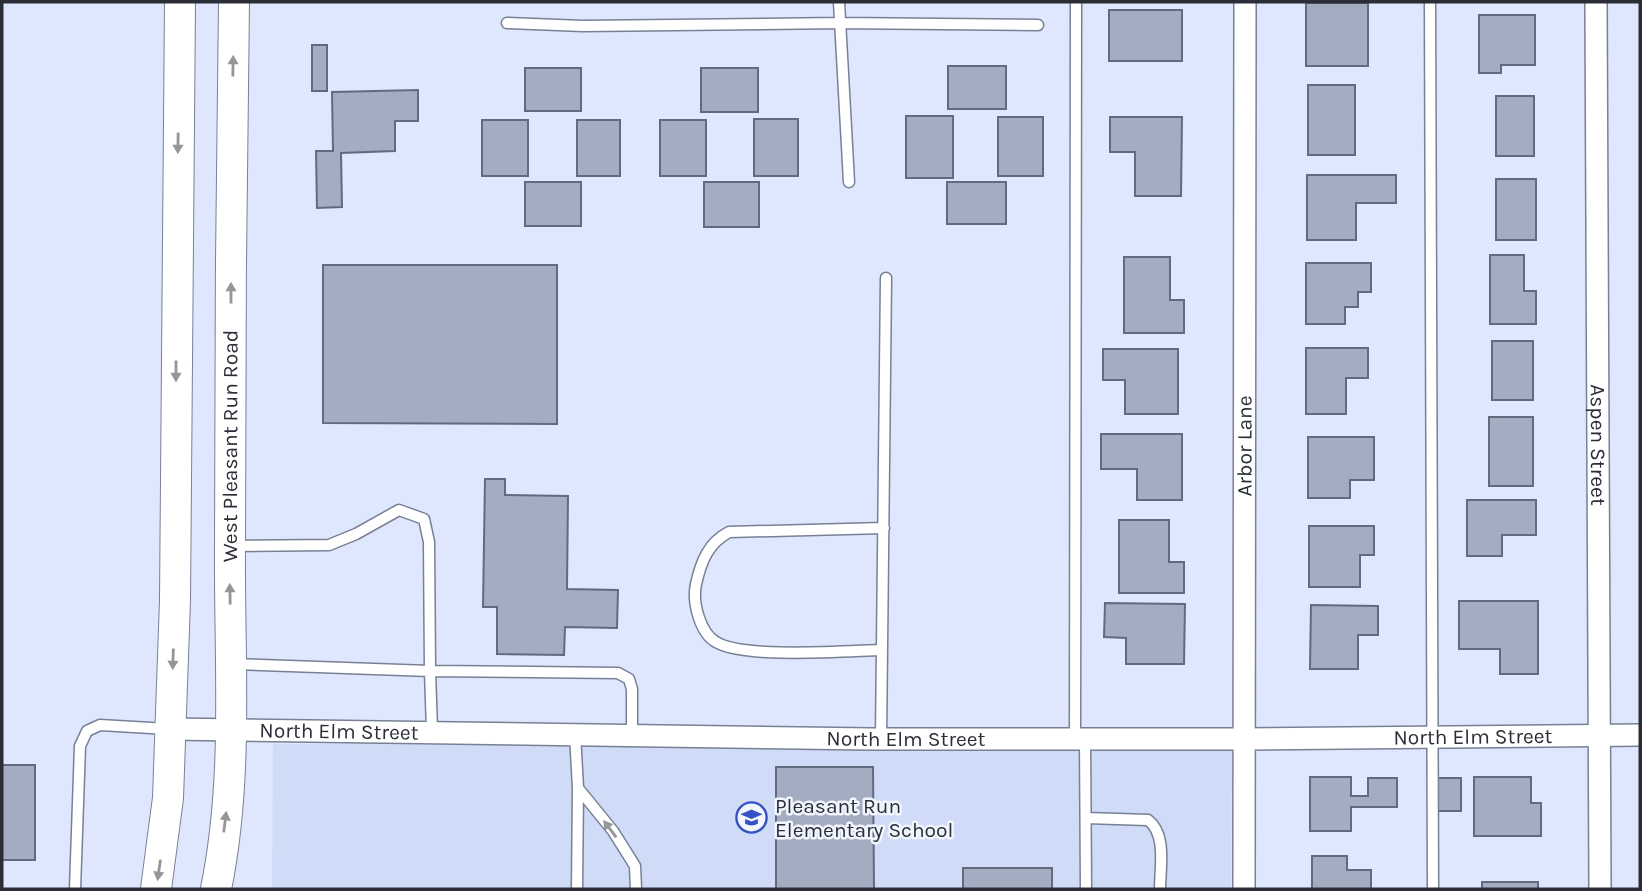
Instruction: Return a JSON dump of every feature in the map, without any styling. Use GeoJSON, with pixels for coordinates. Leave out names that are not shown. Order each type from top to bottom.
{"type":"FeatureCollection","features":[{"type":"Feature","properties":{"kind":"main road"},"geometry":{"type":"LineString","coordinates":[[156,889],[168,798],[175,600],[180,2]]}},
{"type":"Feature","properties":{"kind":"main road","name":"West Pleasant Run Road"},"geometry":{"type":"LineString","coordinates":[[216,889],[233,729],[230,546],[234,2]]}},
{"type":"Feature","properties":{"kind":"street","name":"Arbor Lane"},"geometry":{"type":"LineString","coordinates":[[1244,889],[1245,2]]}},
{"type":"Feature","properties":{"kind":"street","name":"Aspen Street"},"geometry":{"type":"LineString","coordinates":[[1596,2],[1600,889]]}},
{"type":"Feature","properties":{"kind":"street","name":"North Elm Street"},"geometry":{"type":"LineString","coordinates":[[171,729],[881,739],[1640,735]]}},
{"type":"Feature","properties":{"kind":"lane"},"geometry":{"type":"LineString","coordinates":[[839,2],[849,182]]}},
{"type":"Feature","properties":{"kind":"lane"},"geometry":{"type":"LineString","coordinates":[[1076,2],[1080,739],[1086,818],[1086,889]]}},
{"type":"Feature","properties":{"kind":"lane"},"geometry":{"type":"LineString","coordinates":[[1430,2],[1433,889]]}},
{"type":"Feature","properties":{"kind":"lane"},"geometry":{"type":"LineString","coordinates":[[507,23],[583,26],[840,23],[1038,25]]}},
{"type":"Feature","properties":{"kind":"lane"},"geometry":{"type":"LineString","coordinates":[[881,739],[886,278]]}},
{"type":"Feature","properties":{"kind":"lane"},"geometry":{"type":"LineString","coordinates":[[230,546],[329,545],[356,534],[399,510],[424,519],[429,542],[432,731]]}},
{"type":"Feature","properties":{"kind":"lane"},"geometry":{"type":"LineString","coordinates":[[882,650],[742,650],[716,643],[701,630],[695,590],[700,566],[708,549],[729,531],[884,528]]}},
{"type":"Feature","properties":{"kind":"lane"},"geometry":{"type":"LineString","coordinates":[[231,664],[429,671],[618,673],[629,679],[632,689],[632,735]]}},
{"type":"Feature","properties":{"kind":"lane"},"geometry":{"type":"LineString","coordinates":[[75,889],[80,746],[88,731],[100,726],[171,729]]}},
{"type":"Feature","properties":{"kind":"lane"},"geometry":{"type":"LineString","coordinates":[[575,734],[578,788],[577,889]]}},
{"type":"Feature","properties":{"kind":"lane"},"geometry":{"type":"LineString","coordinates":[[578,788],[613,831],[635,866],[636,889]]}},
{"type":"Feature","properties":{"kind":"lane"},"geometry":{"type":"LineString","coordinates":[[1086,818],[1148,820],[1155,825],[1159,834],[1160,889]]}},
{"type":"Feature","properties":{"kind":"shaded area","name":"Pleasant Run Elementary School"},"geometry":{"type":"Polygon","coordinates":[[[273,744],[1232,747],[1231,889],[272,889],[273,744]]]}},
{"type":"Feature","properties":{"kind":"building"},"geometry":{"type":"Polygon","coordinates":[[[1306,3],[1368,3],[1368,66],[1306,66],[1306,3]]]}},
{"type":"Feature","properties":{"kind":"building"},"geometry":{"type":"Polygon","coordinates":[[[1109,10],[1182,10],[1182,61],[1109,61],[1109,10]]]}},
{"type":"Feature","properties":{"kind":"building"},"geometry":{"type":"Polygon","coordinates":[[[1479,15],[1535,15],[1535,65],[1501,65],[1501,73],[1479,73],[1479,15]]]}},
{"type":"Feature","properties":{"kind":"building"},"geometry":{"type":"Polygon","coordinates":[[[312,45],[327,45],[327,91],[312,91],[312,45]]]}},
{"type":"Feature","properties":{"kind":"building"},"geometry":{"type":"Polygon","coordinates":[[[948,66],[1006,66],[1006,109],[948,109],[948,66]]]}},
{"type":"Feature","properties":{"kind":"building"},"geometry":{"type":"Polygon","coordinates":[[[525,68],[581,68],[581,111],[525,111],[525,68]]]}},
{"type":"Feature","properties":{"kind":"building"},"geometry":{"type":"Polygon","coordinates":[[[701,68],[758,68],[758,112],[701,112],[701,68]]]}},
{"type":"Feature","properties":{"kind":"building"},"geometry":{"type":"Polygon","coordinates":[[[1308,85],[1355,85],[1355,155],[1308,155],[1308,85]]]}},
{"type":"Feature","properties":{"kind":"building"},"geometry":{"type":"Polygon","coordinates":[[[418,90],[418,121],[395,121],[395,151],[341,153],[342,207],[317,208],[316,151],[333,151],[332,92],[418,90]]]}},
{"type":"Feature","properties":{"kind":"building"},"geometry":{"type":"Polygon","coordinates":[[[1496,96],[1534,96],[1534,156],[1496,156],[1496,96]]]}},
{"type":"Feature","properties":{"kind":"building"},"geometry":{"type":"Polygon","coordinates":[[[906,116],[953,116],[953,178],[906,178],[906,116]]]}},
{"type":"Feature","properties":{"kind":"building"},"geometry":{"type":"Polygon","coordinates":[[[998,117],[1043,117],[1043,176],[998,176],[998,117]]]}},
{"type":"Feature","properties":{"kind":"building"},"geometry":{"type":"Polygon","coordinates":[[[1110,117],[1182,117],[1181,196],[1135,196],[1135,152],[1110,152],[1110,117]]]}},
{"type":"Feature","properties":{"kind":"building"},"geometry":{"type":"Polygon","coordinates":[[[754,119],[798,119],[798,176],[754,176],[754,119]]]}},
{"type":"Feature","properties":{"kind":"building"},"geometry":{"type":"Polygon","coordinates":[[[482,120],[528,120],[528,176],[482,176],[482,120]]]}},
{"type":"Feature","properties":{"kind":"building"},"geometry":{"type":"Polygon","coordinates":[[[577,120],[620,120],[620,176],[577,176],[577,120]]]}},
{"type":"Feature","properties":{"kind":"building"},"geometry":{"type":"Polygon","coordinates":[[[660,120],[706,120],[706,176],[660,176],[660,120]]]}},
{"type":"Feature","properties":{"kind":"building"},"geometry":{"type":"Polygon","coordinates":[[[1307,175],[1396,175],[1396,203],[1356,203],[1356,240],[1307,240],[1307,175]]]}},
{"type":"Feature","properties":{"kind":"building"},"geometry":{"type":"Polygon","coordinates":[[[1496,179],[1536,179],[1536,240],[1496,240],[1496,179]]]}},
{"type":"Feature","properties":{"kind":"building"},"geometry":{"type":"Polygon","coordinates":[[[525,182],[581,182],[581,226],[525,226],[525,182]]]}},
{"type":"Feature","properties":{"kind":"building"},"geometry":{"type":"Polygon","coordinates":[[[704,182],[759,182],[759,227],[704,227],[704,182]]]}},
{"type":"Feature","properties":{"kind":"building"},"geometry":{"type":"Polygon","coordinates":[[[947,182],[1006,182],[1006,224],[947,224],[947,182]]]}},
{"type":"Feature","properties":{"kind":"building"},"geometry":{"type":"Polygon","coordinates":[[[1490,255],[1524,255],[1524,291],[1536,291],[1536,324],[1490,324],[1490,255]]]}},
{"type":"Feature","properties":{"kind":"building"},"geometry":{"type":"Polygon","coordinates":[[[1124,257],[1170,257],[1170,300],[1184,300],[1184,333],[1124,333],[1124,257]]]}},
{"type":"Feature","properties":{"kind":"building"},"geometry":{"type":"Polygon","coordinates":[[[1306,263],[1371,263],[1371,292],[1358,292],[1358,307],[1345,307],[1345,324],[1306,324],[1306,263]]]}},
{"type":"Feature","properties":{"kind":"building"},"geometry":{"type":"Polygon","coordinates":[[[323,265],[557,265],[557,424],[323,423],[323,265]]]}},
{"type":"Feature","properties":{"kind":"building"},"geometry":{"type":"Polygon","coordinates":[[[1492,341],[1533,341],[1533,400],[1492,400],[1492,341]]]}},
{"type":"Feature","properties":{"kind":"building"},"geometry":{"type":"Polygon","coordinates":[[[1306,348],[1368,348],[1368,378],[1346,378],[1346,414],[1306,414],[1306,348]]]}},
{"type":"Feature","properties":{"kind":"building"},"geometry":{"type":"Polygon","coordinates":[[[1103,349],[1178,349],[1178,414],[1125,414],[1125,380],[1103,380],[1103,349]]]}},
{"type":"Feature","properties":{"kind":"building"},"geometry":{"type":"Polygon","coordinates":[[[1489,417],[1533,417],[1533,486],[1489,486],[1489,417]]]}},
{"type":"Feature","properties":{"kind":"building"},"geometry":{"type":"Polygon","coordinates":[[[1101,434],[1182,434],[1182,500],[1137,500],[1137,469],[1101,469],[1101,434]]]}},
{"type":"Feature","properties":{"kind":"building"},"geometry":{"type":"Polygon","coordinates":[[[1308,437],[1374,437],[1374,480],[1350,480],[1350,498],[1308,498],[1308,437]]]}},
{"type":"Feature","properties":{"kind":"building"},"geometry":{"type":"Polygon","coordinates":[[[485,479],[505,479],[505,495],[568,496],[567,589],[618,590],[617,628],[565,627],[564,655],[497,654],[497,607],[483,607],[485,479]]]}},
{"type":"Feature","properties":{"kind":"building"},"geometry":{"type":"Polygon","coordinates":[[[1467,500],[1536,500],[1536,535],[1502,535],[1502,556],[1467,556],[1467,500]]]}},
{"type":"Feature","properties":{"kind":"building"},"geometry":{"type":"Polygon","coordinates":[[[1119,520],[1169,520],[1169,562],[1184,562],[1184,593],[1119,593],[1119,520]]]}},
{"type":"Feature","properties":{"kind":"building"},"geometry":{"type":"Polygon","coordinates":[[[1309,526],[1374,526],[1374,555],[1360,555],[1360,587],[1309,587],[1309,526]]]}},
{"type":"Feature","properties":{"kind":"building"},"geometry":{"type":"Polygon","coordinates":[[[1459,601],[1538,601],[1538,674],[1500,674],[1500,649],[1459,649],[1459,601]]]}},
{"type":"Feature","properties":{"kind":"building"},"geometry":{"type":"Polygon","coordinates":[[[1105,603],[1185,604],[1184,664],[1126,664],[1126,638],[1104,637],[1105,603]]]}},
{"type":"Feature","properties":{"kind":"building"},"geometry":{"type":"Polygon","coordinates":[[[1311,605],[1378,606],[1378,635],[1358,635],[1358,669],[1310,669],[1311,605]]]}},
{"type":"Feature","properties":{"kind":"building"},"geometry":{"type":"Polygon","coordinates":[[[2,765],[35,765],[35,860],[2,860],[2,765]]]}},
{"type":"Feature","properties":{"kind":"building"},"geometry":{"type":"Polygon","coordinates":[[[776,767],[873,767],[874,889],[776,889],[776,767]]]}},
{"type":"Feature","properties":{"kind":"building"},"geometry":{"type":"Polygon","coordinates":[[[1310,777],[1351,777],[1351,796],[1368,796],[1368,778],[1397,778],[1397,807],[1351,807],[1351,831],[1310,831],[1310,777]]]}},
{"type":"Feature","properties":{"kind":"building"},"geometry":{"type":"Polygon","coordinates":[[[1474,777],[1531,777],[1531,803],[1541,803],[1541,836],[1474,836],[1474,777]]]}},
{"type":"Feature","properties":{"kind":"building"},"geometry":{"type":"Polygon","coordinates":[[[1437,778],[1461,778],[1461,811],[1437,811],[1437,778]]]}},
{"type":"Feature","properties":{"kind":"building"},"geometry":{"type":"Polygon","coordinates":[[[1312,856],[1347,856],[1347,870],[1371,870],[1371,889],[1312,889],[1312,856]]]}},
{"type":"Feature","properties":{"kind":"building"},"geometry":{"type":"Polygon","coordinates":[[[963,868],[1052,868],[1052,889],[963,889],[963,868]]]}},
{"type":"Feature","properties":{"kind":"building"},"geometry":{"type":"Polygon","coordinates":[[[1482,882],[1538,882],[1538,889],[1482,889],[1482,882]]]}},
{"type":"Feature","properties":{"kind":"place","name":"Pleasant Run Elementary School"},"geometry":{"type":"Point","coordinates":[752,818]}}]}
